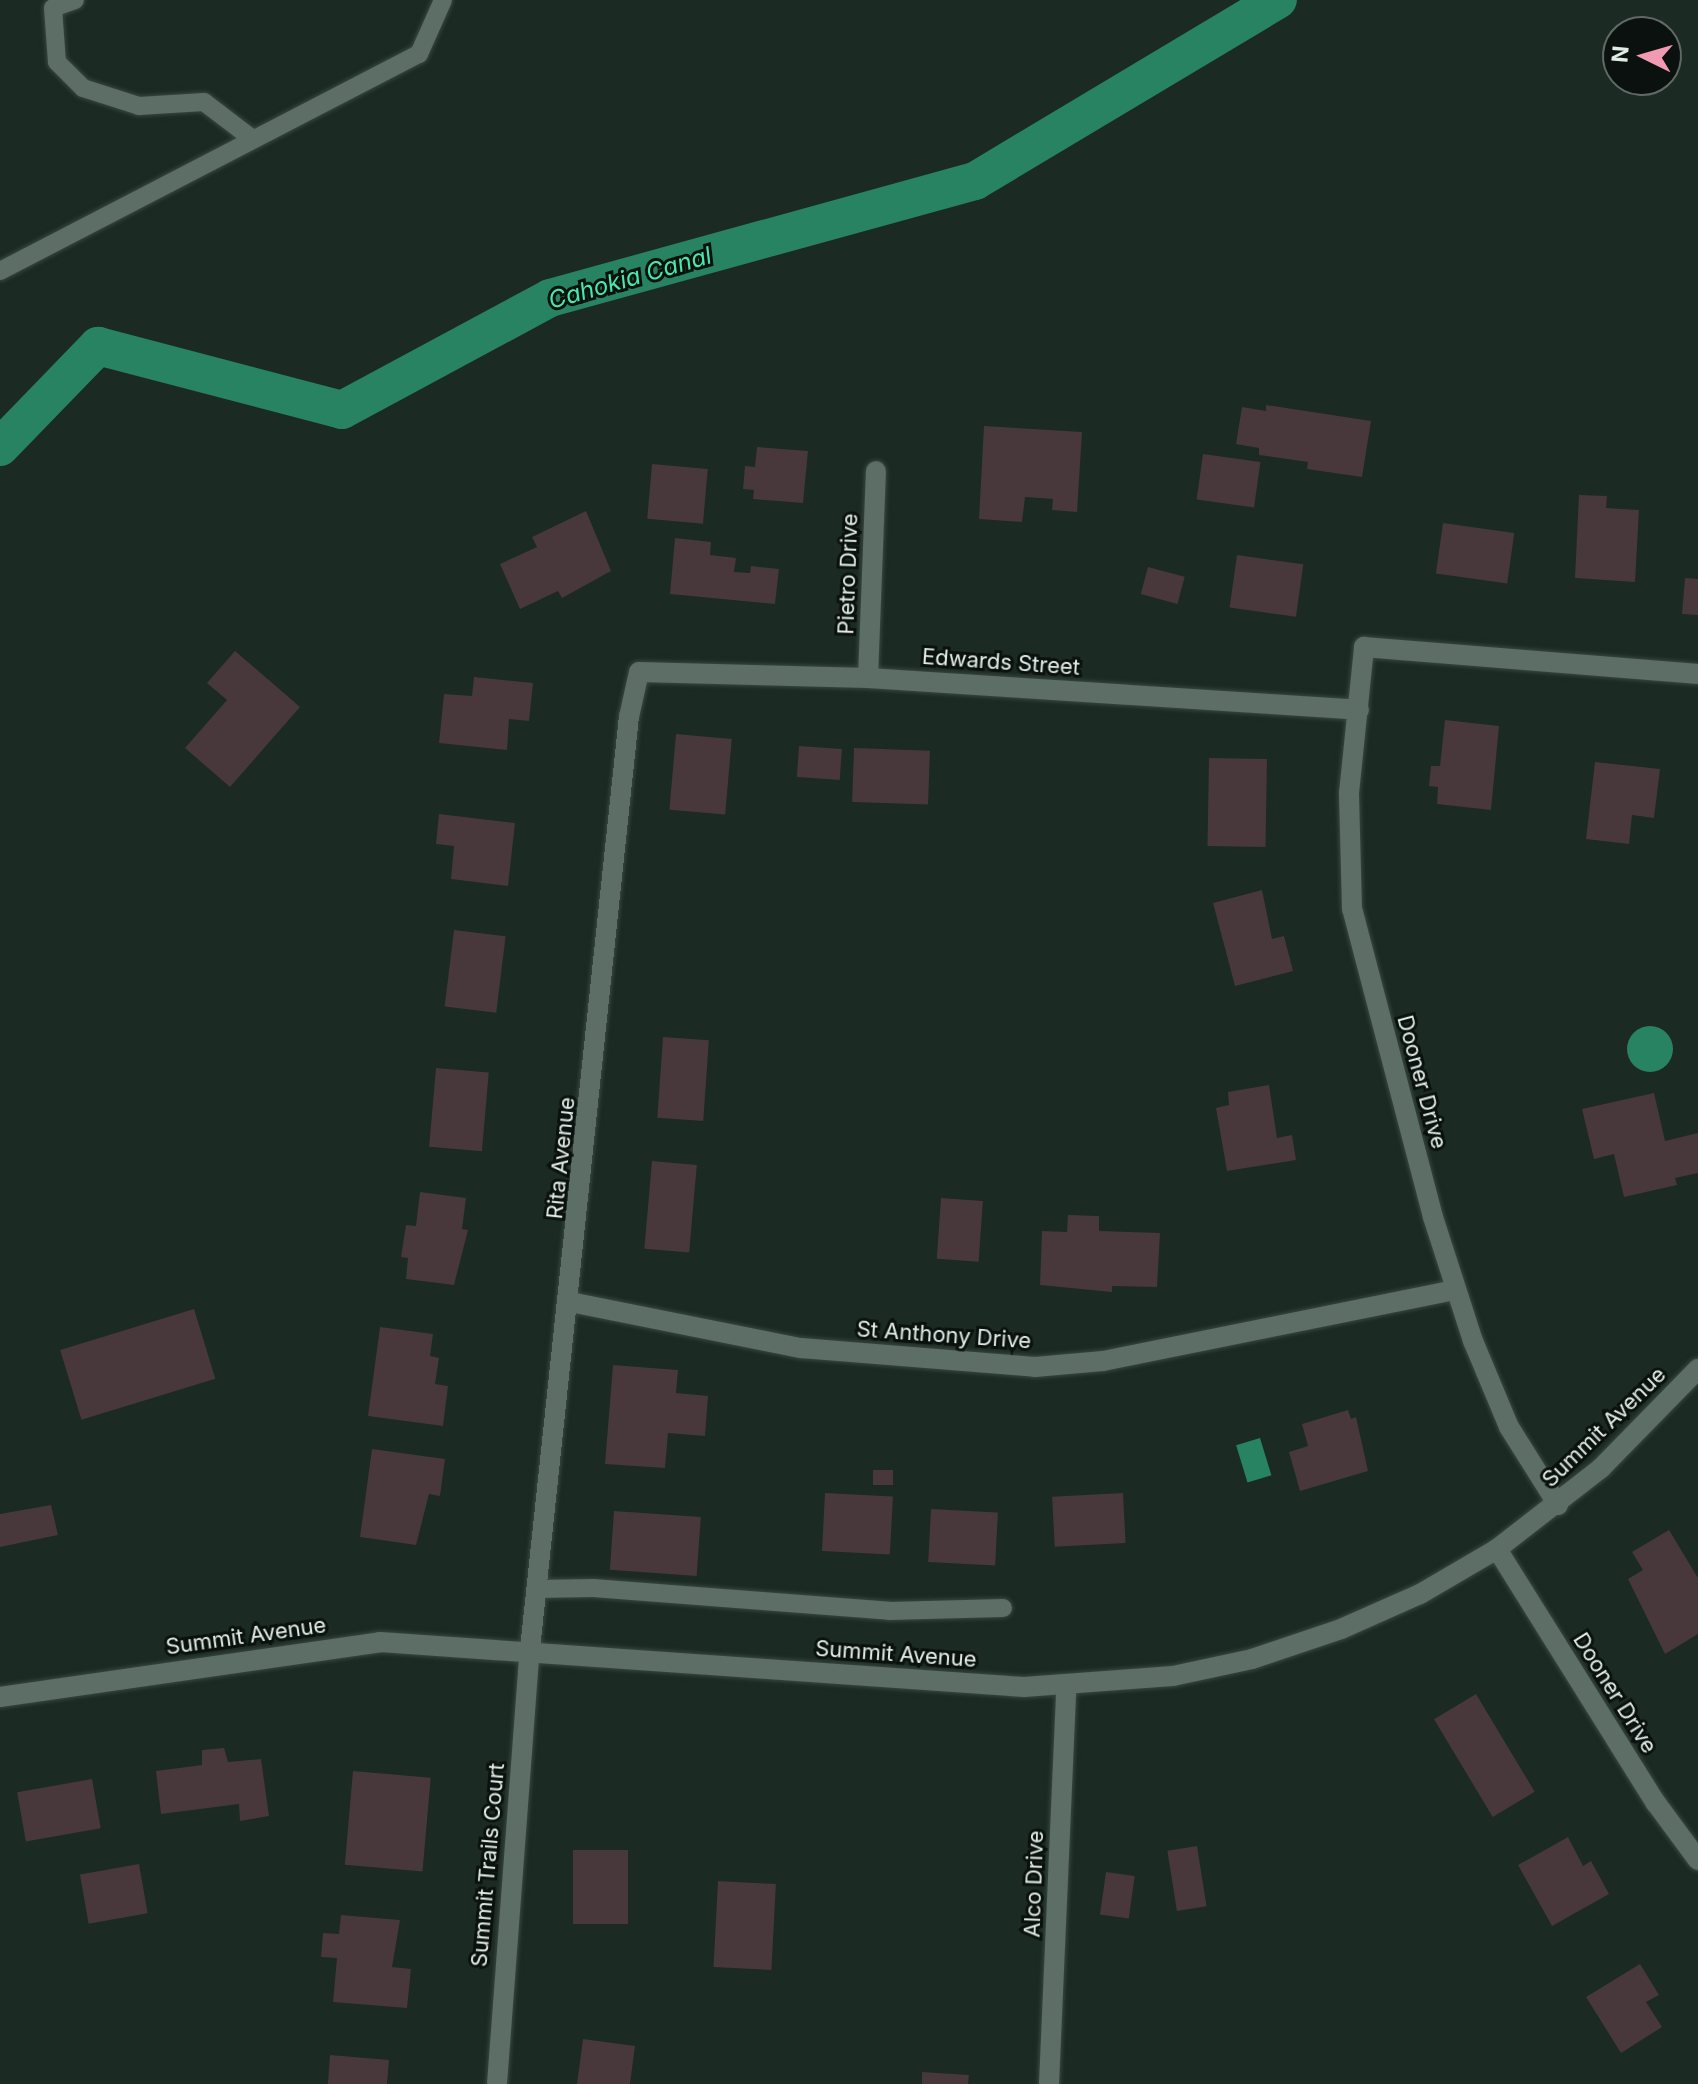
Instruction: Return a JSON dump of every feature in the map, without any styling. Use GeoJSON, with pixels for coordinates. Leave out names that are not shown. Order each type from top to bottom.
{"type":"FeatureCollection","features":[{"type":"Feature","properties":{"kind":"street","name":"Pietro Drive"},"geometry":{"type":"LineString","coordinates":[[868,678],[876,471]]}},
{"type":"Feature","properties":{"kind":"street","name":"Dooner Drive"},"geometry":{"type":"LineString","coordinates":[[1558,1505],[1509,1427],[1455,1290],[1352,909],[1349,793],[1364,647],[1698,674]]}},
{"type":"Feature","properties":{"kind":"street","name":"Edwards Street"},"geometry":{"type":"LineString","coordinates":[[639,672],[868,678],[1359,710]]}},
{"type":"Feature","properties":{"kind":"street","name":"Rita Avenue"},"geometry":{"type":"LineString","coordinates":[[530,1649],[570,1302],[629,717],[639,672]]}},
{"type":"Feature","properties":{"kind":"street","name":"St Anthony Drive"},"geometry":{"type":"LineString","coordinates":[[570,1302],[801,1348],[1035,1367],[1103,1361],[1455,1290]]}},
{"type":"Feature","properties":{"kind":"street","name":"Summit Avenue"},"geometry":{"type":"LineString","coordinates":[[0,1697],[380,1642],[530,1649],[1066,1687],[1173,1676],[1252,1659],[1341,1629],[1420,1594],[1497,1549],[1558,1505],[1698,1369]]}},
{"type":"Feature","properties":{"kind":"street","name":"Dooner Drive"},"geometry":{"type":"LineString","coordinates":[[1497,1549],[1656,1803],[1698,1860]]}},
{"type":"Feature","properties":{"kind":"street","name":"Summit Trails Court"},"geometry":{"type":"LineString","coordinates":[[497,2084],[530,1649]]}},
{"type":"Feature","properties":{"kind":"street","name":"Alco Drive"},"geometry":{"type":"LineString","coordinates":[[1049,2084],[1066,1687]]}},
{"type":"Feature","properties":{"kind":"lane"},"geometry":{"type":"LineString","coordinates":[[75,0],[53,8],[57,62],[83,88],[139,106],[204,102],[250,137]]}},
{"type":"Feature","properties":{"kind":"lane"},"geometry":{"type":"LineString","coordinates":[[0,271],[250,137],[419,54],[443,0]]}},
{"type":"Feature","properties":{"kind":"lane"},"geometry":{"type":"LineString","coordinates":[[537,1589],[593,1588],[889,1611],[1003,1608]]}},
{"type":"Feature","properties":{"kind":"shaded area"},"geometry":{"type":"Polygon","coordinates":[[[1650,1026],[1666,1033],[1673,1049],[1666,1065],[1650,1072],[1634,1065],[1627,1049],[1634,1033],[1650,1026]]]}},
{"type":"Feature","properties":{"kind":"shaded area"},"geometry":{"type":"Polygon","coordinates":[[[1260,1438],[1271,1475],[1247,1483],[1236,1445],[1260,1438]]]}},
{"type":"Feature","properties":{"kind":"building"},"geometry":{"type":"Polygon","coordinates":[[[1266,405],[1371,421],[1362,477],[1307,469],[1308,462],[1259,455],[1259,448],[1236,444],[1242,407],[1266,411],[1266,405]]]}},
{"type":"Feature","properties":{"kind":"building"},"geometry":{"type":"Polygon","coordinates":[[[984,426],[1082,432],[1077,512],[1052,510],[1053,499],[1025,497],[1022,522],[979,519],[984,426]]]}},
{"type":"Feature","properties":{"kind":"building"},"geometry":{"type":"Polygon","coordinates":[[[757,447],[808,451],[803,503],[753,499],[754,490],[743,489],[745,466],[755,467],[757,447]]]}},
{"type":"Feature","properties":{"kind":"building"},"geometry":{"type":"Polygon","coordinates":[[[1203,454],[1260,462],[1254,508],[1197,500],[1203,454]]]}},
{"type":"Feature","properties":{"kind":"building"},"geometry":{"type":"Polygon","coordinates":[[[652,464],[708,469],[703,524],[647,519],[652,464]]]}},
{"type":"Feature","properties":{"kind":"building"},"geometry":{"type":"Polygon","coordinates":[[[1579,495],[1607,496],[1606,508],[1639,510],[1635,582],[1575,578],[1579,495]]]}},
{"type":"Feature","properties":{"kind":"building"},"geometry":{"type":"Polygon","coordinates":[[[586,511],[611,571],[562,598],[558,591],[520,609],[500,564],[537,547],[532,537],[586,511]]]}},
{"type":"Feature","properties":{"kind":"building"},"geometry":{"type":"Polygon","coordinates":[[[1443,523],[1514,533],[1507,584],[1436,574],[1443,523]]]}},
{"type":"Feature","properties":{"kind":"building"},"geometry":{"type":"Polygon","coordinates":[[[675,538],[711,542],[710,555],[736,558],[734,572],[750,573],[751,566],[779,569],[775,604],[670,594],[675,538]]]}},
{"type":"Feature","properties":{"kind":"building"},"geometry":{"type":"Polygon","coordinates":[[[1237,555],[1303,564],[1296,617],[1230,607],[1237,555]]]}},
{"type":"Feature","properties":{"kind":"building"},"geometry":{"type":"Polygon","coordinates":[[[1148,567],[1185,577],[1177,604],[1141,594],[1148,567]]]}},
{"type":"Feature","properties":{"kind":"building"},"geometry":{"type":"Polygon","coordinates":[[[1685,578],[1698,579],[1698,615],[1682,614],[1685,578]]]}},
{"type":"Feature","properties":{"kind":"building"},"geometry":{"type":"Polygon","coordinates":[[[235,651],[300,707],[230,787],[185,748],[227,700],[207,683],[235,651]]]}},
{"type":"Feature","properties":{"kind":"building"},"geometry":{"type":"Polygon","coordinates":[[[474,677],[533,683],[529,721],[509,719],[507,750],[439,743],[444,694],[472,696],[474,677]]]}},
{"type":"Feature","properties":{"kind":"building"},"geometry":{"type":"Polygon","coordinates":[[[1445,720],[1499,726],[1491,810],[1437,804],[1438,787],[1429,786],[1431,766],[1440,766],[1445,720]]]}},
{"type":"Feature","properties":{"kind":"building"},"geometry":{"type":"Polygon","coordinates":[[[676,734],[732,739],[725,815],[669,810],[676,734]]]}},
{"type":"Feature","properties":{"kind":"building"},"geometry":{"type":"Polygon","coordinates":[[[799,746],[842,749],[840,780],[797,777],[799,746]]]}},
{"type":"Feature","properties":{"kind":"building"},"geometry":{"type":"Polygon","coordinates":[[[854,748],[930,751],[928,805],[852,802],[854,748]]]}},
{"type":"Feature","properties":{"kind":"building"},"geometry":{"type":"Polygon","coordinates":[[[1209,758],[1267,759],[1265,847],[1207,846],[1209,758]]]}},
{"type":"Feature","properties":{"kind":"building"},"geometry":{"type":"Polygon","coordinates":[[[1595,762],[1660,769],[1654,818],[1632,815],[1629,844],[1586,839],[1595,762]]]}},
{"type":"Feature","properties":{"kind":"building"},"geometry":{"type":"Polygon","coordinates":[[[439,814],[515,823],[508,886],[451,879],[454,846],[436,844],[439,814]]]}},
{"type":"Feature","properties":{"kind":"building"},"geometry":{"type":"Polygon","coordinates":[[[1262,890],[1272,939],[1284,936],[1293,971],[1235,986],[1213,903],[1262,890]]]}},
{"type":"Feature","properties":{"kind":"building"},"geometry":{"type":"Polygon","coordinates":[[[454,930],[506,936],[496,1013],[445,1006],[454,930]]]}},
{"type":"Feature","properties":{"kind":"building"},"geometry":{"type":"Polygon","coordinates":[[[663,1037],[709,1040],[703,1121],[657,1118],[663,1037]]]}},
{"type":"Feature","properties":{"kind":"building"},"geometry":{"type":"Polygon","coordinates":[[[436,1068],[489,1073],[482,1151],[429,1147],[436,1068]]]}},
{"type":"Feature","properties":{"kind":"building"},"geometry":{"type":"Polygon","coordinates":[[[1269,1085],[1277,1138],[1292,1135],[1296,1160],[1227,1171],[1216,1108],[1229,1105],[1228,1092],[1269,1085]]]}},
{"type":"Feature","properties":{"kind":"building"},"geometry":{"type":"Polygon","coordinates":[[[1654,1093],[1665,1141],[1698,1133],[1698,1173],[1675,1178],[1677,1185],[1624,1197],[1614,1154],[1594,1159],[1582,1109],[1654,1093]]]}},
{"type":"Feature","properties":{"kind":"building"},"geometry":{"type":"Polygon","coordinates":[[[652,1161],[697,1165],[689,1253],[644,1249],[652,1161]]]}},
{"type":"Feature","properties":{"kind":"building"},"geometry":{"type":"Polygon","coordinates":[[[420,1192],[466,1198],[462,1229],[468,1230],[454,1285],[406,1279],[408,1258],[401,1257],[406,1225],[416,1226],[420,1192]]]}},
{"type":"Feature","properties":{"kind":"building"},"geometry":{"type":"Polygon","coordinates":[[[941,1198],[983,1201],[979,1262],[937,1259],[941,1198]]]}},
{"type":"Feature","properties":{"kind":"building"},"geometry":{"type":"Polygon","coordinates":[[[1068,1215],[1099,1216],[1099,1231],[1160,1233],[1157,1287],[1112,1286],[1112,1292],[1040,1285],[1042,1231],[1067,1232],[1068,1215]]]}},
{"type":"Feature","properties":{"kind":"building"},"geometry":{"type":"Polygon","coordinates":[[[194,1309],[215,1379],[81,1420],[60,1350],[194,1309]]]}},
{"type":"Feature","properties":{"kind":"building"},"geometry":{"type":"Polygon","coordinates":[[[380,1327],[433,1334],[430,1356],[439,1358],[435,1384],[448,1386],[443,1426],[368,1416],[380,1327]]]}},
{"type":"Feature","properties":{"kind":"building"},"geometry":{"type":"Polygon","coordinates":[[[613,1365],[678,1370],[676,1393],[708,1396],[705,1436],[668,1433],[665,1468],[605,1464],[613,1365]]]}},
{"type":"Feature","properties":{"kind":"building"},"geometry":{"type":"Polygon","coordinates":[[[1348,1410],[1351,1419],[1356,1417],[1368,1471],[1300,1491],[1289,1452],[1308,1446],[1302,1424],[1348,1410]]]}},
{"type":"Feature","properties":{"kind":"building"},"geometry":{"type":"Polygon","coordinates":[[[372,1449],[445,1459],[440,1496],[429,1494],[416,1545],[360,1537],[372,1449]]]}},
{"type":"Feature","properties":{"kind":"building"},"geometry":{"type":"Polygon","coordinates":[[[873,1470],[893,1470],[893,1485],[873,1485],[873,1470]]]}},
{"type":"Feature","properties":{"kind":"building"},"geometry":{"type":"Polygon","coordinates":[[[825,1493],[893,1497],[890,1554],[822,1551],[825,1493]]]}},
{"type":"Feature","properties":{"kind":"building"},"geometry":{"type":"Polygon","coordinates":[[[1123,1493],[1126,1543],[1055,1547],[1052,1497],[1123,1493]]]}},
{"type":"Feature","properties":{"kind":"building"},"geometry":{"type":"Polygon","coordinates":[[[51,1505],[58,1535],[0,1547],[0,1514],[51,1505]]]}},
{"type":"Feature","properties":{"kind":"building"},"geometry":{"type":"Polygon","coordinates":[[[931,1509],[998,1513],[995,1565],[928,1562],[931,1509]]]}},
{"type":"Feature","properties":{"kind":"building"},"geometry":{"type":"Polygon","coordinates":[[[614,1511],[701,1517],[697,1576],[610,1570],[614,1511]]]}},
{"type":"Feature","properties":{"kind":"building"},"geometry":{"type":"Polygon","coordinates":[[[1669,1530],[1698,1578],[1698,1634],[1665,1654],[1628,1579],[1643,1570],[1632,1552],[1669,1530]]]}},
{"type":"Feature","properties":{"kind":"building"},"geometry":{"type":"Polygon","coordinates":[[[1476,1694],[1535,1792],[1493,1817],[1434,1719],[1476,1694]]]}},
{"type":"Feature","properties":{"kind":"building"},"geometry":{"type":"Polygon","coordinates":[[[224,1748],[228,1762],[261,1759],[269,1816],[240,1821],[239,1804],[161,1814],[156,1771],[202,1765],[202,1750],[224,1748]]]}},
{"type":"Feature","properties":{"kind":"building"},"geometry":{"type":"Polygon","coordinates":[[[353,1771],[431,1778],[423,1871],[345,1865],[353,1771]]]}},
{"type":"Feature","properties":{"kind":"building"},"geometry":{"type":"Polygon","coordinates":[[[92,1779],[101,1828],[26,1841],[17,1792],[92,1779]]]}},
{"type":"Feature","properties":{"kind":"building"},"geometry":{"type":"Polygon","coordinates":[[[1568,1837],[1583,1866],[1591,1861],[1609,1894],[1552,1926],[1518,1865],[1568,1837]]]}},
{"type":"Feature","properties":{"kind":"building"},"geometry":{"type":"Polygon","coordinates":[[[1197,1846],[1207,1906],[1177,1911],[1167,1851],[1197,1846]]]}},
{"type":"Feature","properties":{"kind":"building"},"geometry":{"type":"Polygon","coordinates":[[[573,1850],[628,1850],[628,1924],[573,1924],[573,1850]]]}},
{"type":"Feature","properties":{"kind":"building"},"geometry":{"type":"Polygon","coordinates":[[[139,1864],[148,1913],[89,1924],[80,1874],[139,1864]]]}},
{"type":"Feature","properties":{"kind":"building"},"geometry":{"type":"Polygon","coordinates":[[[1106,1872],[1135,1876],[1129,1919],[1100,1915],[1106,1872]]]}},
{"type":"Feature","properties":{"kind":"building"},"geometry":{"type":"Polygon","coordinates":[[[718,1881],[776,1884],[771,1970],[713,1967],[718,1881]]]}},
{"type":"Feature","properties":{"kind":"building"},"geometry":{"type":"Polygon","coordinates":[[[341,1915],[400,1920],[392,1967],[411,1969],[407,2008],[333,2002],[337,1958],[321,1957],[323,1933],[339,1934],[341,1915]]]}},
{"type":"Feature","properties":{"kind":"building"},"geometry":{"type":"Polygon","coordinates":[[[1640,1964],[1659,1995],[1646,2002],[1662,2027],[1621,2053],[1586,1997],[1640,1964]]]}},
{"type":"Feature","properties":{"kind":"building"},"geometry":{"type":"Polygon","coordinates":[[[583,2039],[635,2046],[630,2084],[577,2084],[583,2039]]]}},
{"type":"Feature","properties":{"kind":"building"},"geometry":{"type":"Polygon","coordinates":[[[330,2055],[389,2060],[387,2084],[328,2084],[330,2055]]]}},
{"type":"Feature","properties":{"kind":"building"},"geometry":{"type":"Polygon","coordinates":[[[922,2072],[969,2075],[968,2084],[922,2084],[922,2072]]]}},
{"type":"Feature","properties":{"kind":"waterway","name":"Cahokia Canal"},"geometry":{"type":"LineString","coordinates":[[0,447],[98,346],[342,410],[550,298],[975,181],[1278,0]]}}]}
